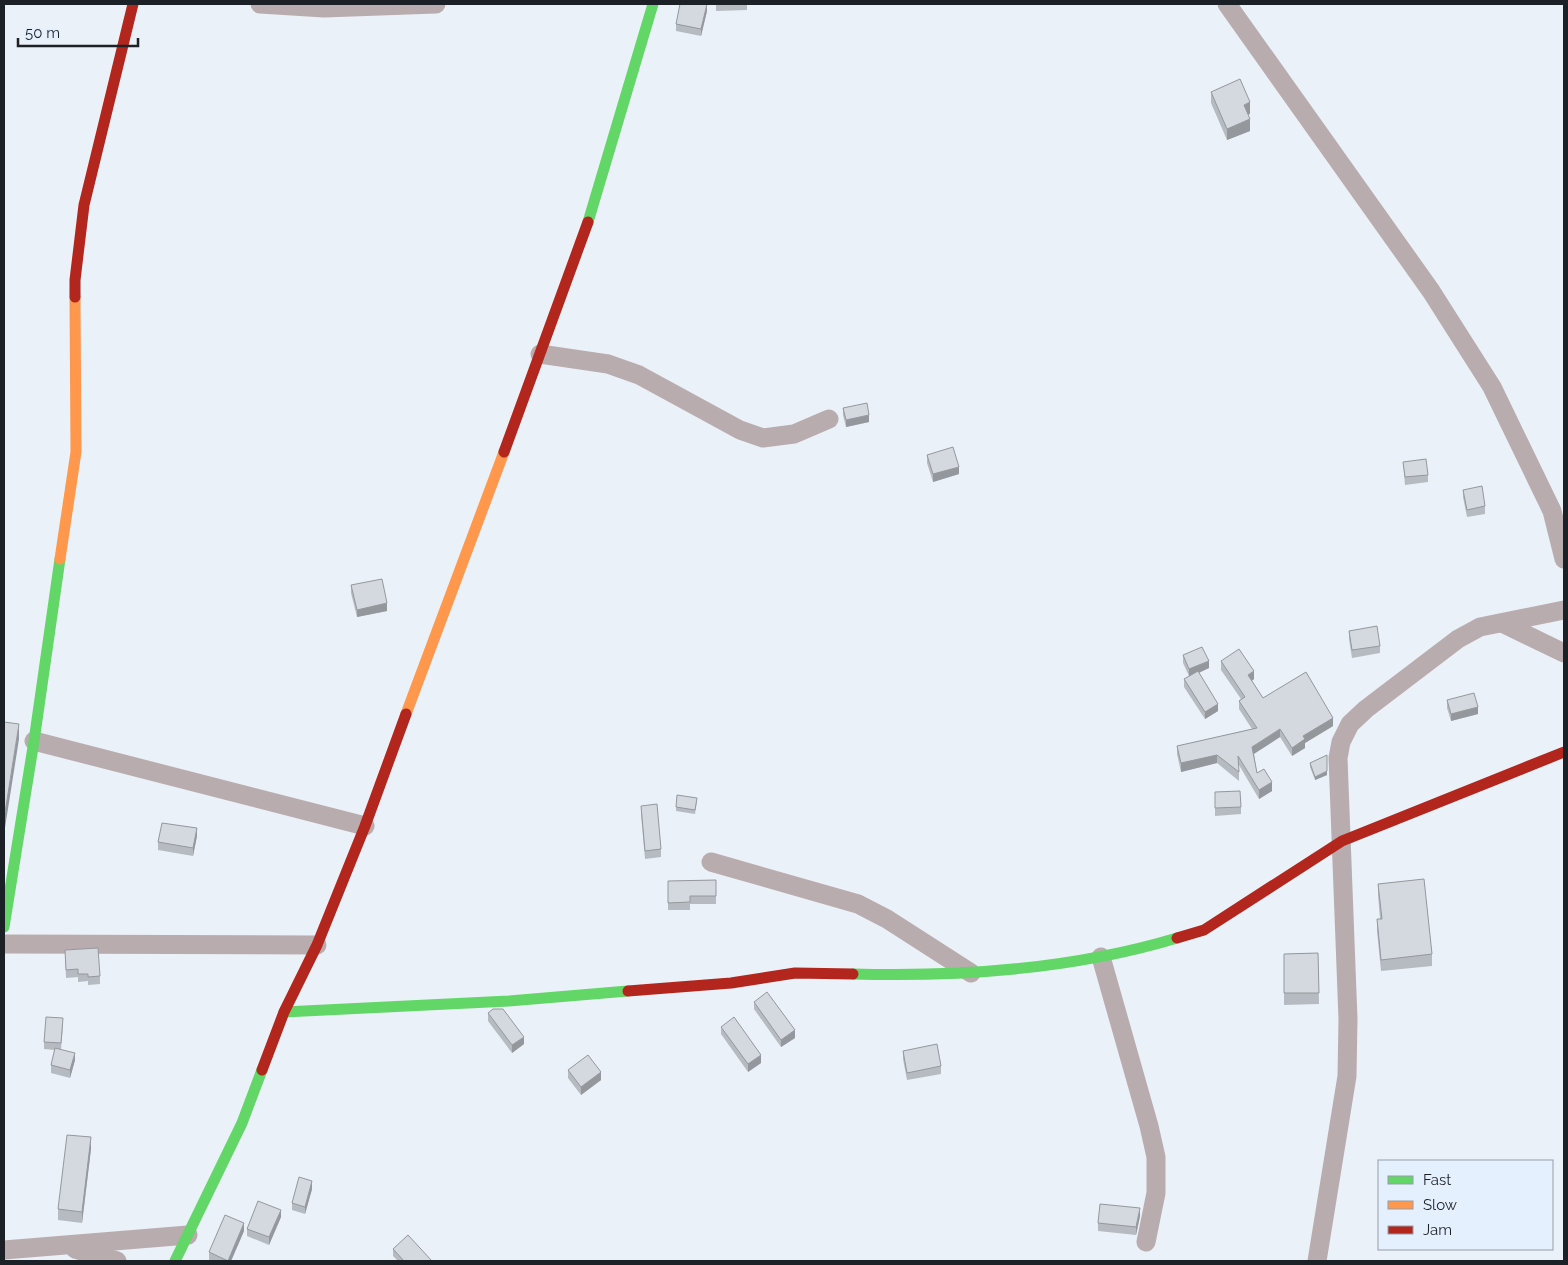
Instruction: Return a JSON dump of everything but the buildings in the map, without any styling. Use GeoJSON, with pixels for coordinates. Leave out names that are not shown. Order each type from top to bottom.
{"type":"FeatureCollection","features":[{"type":"Feature","properties":{"kind":"street"},"geometry":{"type":"LineString","coordinates":[[4,927],[34,741],[76,452],[75,280],[84,205],[133,4]]}},
{"type":"Feature","properties":{"kind":"street"},"geometry":{"type":"LineString","coordinates":[[260,4],[324,8],[436,4]]}},
{"type":"Feature","properties":{"kind":"street"},"geometry":{"type":"LineString","coordinates":[[174,1261],[242,1123],[284,1012],[317,944],[366,826],[584,236],[653,4]]}},
{"type":"Feature","properties":{"kind":"street"},"geometry":{"type":"LineString","coordinates":[[1227,4],[1431,291],[1492,388],[1558,512],[1564,559]]}},
{"type":"Feature","properties":{"kind":"street"},"geometry":{"type":"LineString","coordinates":[[540,354],[608,364],[639,375],[740,430],[763,438],[794,434],[829,419]]}},
{"type":"Feature","properties":{"kind":"street"},"geometry":{"type":"LineString","coordinates":[[1317,1261],[1347,1076],[1348,1019],[1338,758],[1341,742],[1350,724],[1366,709],[1458,639],[1480,627],[1564,610]]}},
{"type":"Feature","properties":{"kind":"street"},"geometry":{"type":"LineString","coordinates":[[1502,623],[1564,653]]}},
{"type":"Feature","properties":{"kind":"street"},"geometry":{"type":"LineString","coordinates":[[34,741],[366,826]]}},
{"type":"Feature","properties":{"kind":"street"},"geometry":{"type":"LineString","coordinates":[[284,1012],[508,1001],[731,983],[795,973],[888,975],[971,973],[1101,957],[1150,946],[1204,930],[1342,841],[1564,752]]}},
{"type":"Feature","properties":{"kind":"street"},"geometry":{"type":"LineString","coordinates":[[711,862],[858,904],[887,919],[971,973]]}},
{"type":"Feature","properties":{"kind":"street"},"geometry":{"type":"LineString","coordinates":[[4,944],[317,944]]}},
{"type":"Feature","properties":{"kind":"street"},"geometry":{"type":"LineString","coordinates":[[1101,957],[1156,1157],[1156,1193],[1146,1242]]}},
{"type":"Feature","properties":{"kind":"street"},"geometry":{"type":"LineString","coordinates":[[4,1250],[188,1235]]}},
{"type":"Feature","properties":{"kind":"street"},"geometry":{"type":"LineString","coordinates":[[64,1246],[117,1261]]}},
{"type":"Feature","properties":{"kind":"traffic: fast"},"geometry":{"type":"LineString","coordinates":[[588,222],[653,4]]}},
{"type":"Feature","properties":{"kind":"traffic: fast"},"geometry":{"type":"LineString","coordinates":[[4,927],[34,741],[60,559]]}},
{"type":"Feature","properties":{"kind":"traffic: fast"},"geometry":{"type":"LineString","coordinates":[[853,974],[934,974],[1016,969],[1098,957],[1138,949],[1177,938]]}},
{"type":"Feature","properties":{"kind":"traffic: fast"},"geometry":{"type":"LineString","coordinates":[[284,1012],[509,1001],[628,991]]}},
{"type":"Feature","properties":{"kind":"traffic: fast"},"geometry":{"type":"LineString","coordinates":[[175,1261],[242,1123],[262,1070]]}},
{"type":"Feature","properties":{"kind":"traffic: slow"},"geometry":{"type":"LineString","coordinates":[[60,559],[76,452],[75,297]]}},
{"type":"Feature","properties":{"kind":"traffic: slow"},"geometry":{"type":"LineString","coordinates":[[406,714],[504,452]]}},
{"type":"Feature","properties":{"kind":"traffic: jam"},"geometry":{"type":"LineString","coordinates":[[75,297],[75,280],[84,205],[133,4]]}},
{"type":"Feature","properties":{"kind":"traffic: jam"},"geometry":{"type":"LineString","coordinates":[[504,452],[588,222]]}},
{"type":"Feature","properties":{"kind":"traffic: jam"},"geometry":{"type":"LineString","coordinates":[[262,1070],[284,1012],[317,945],[365,826],[406,714]]}},
{"type":"Feature","properties":{"kind":"traffic: jam"},"geometry":{"type":"LineString","coordinates":[[1177,938],[1204,930],[1342,841],[1564,752]]}},
{"type":"Feature","properties":{"kind":"traffic: jam"},"geometry":{"type":"LineString","coordinates":[[628,991],[731,983],[795,973],[853,974]]}}]}
